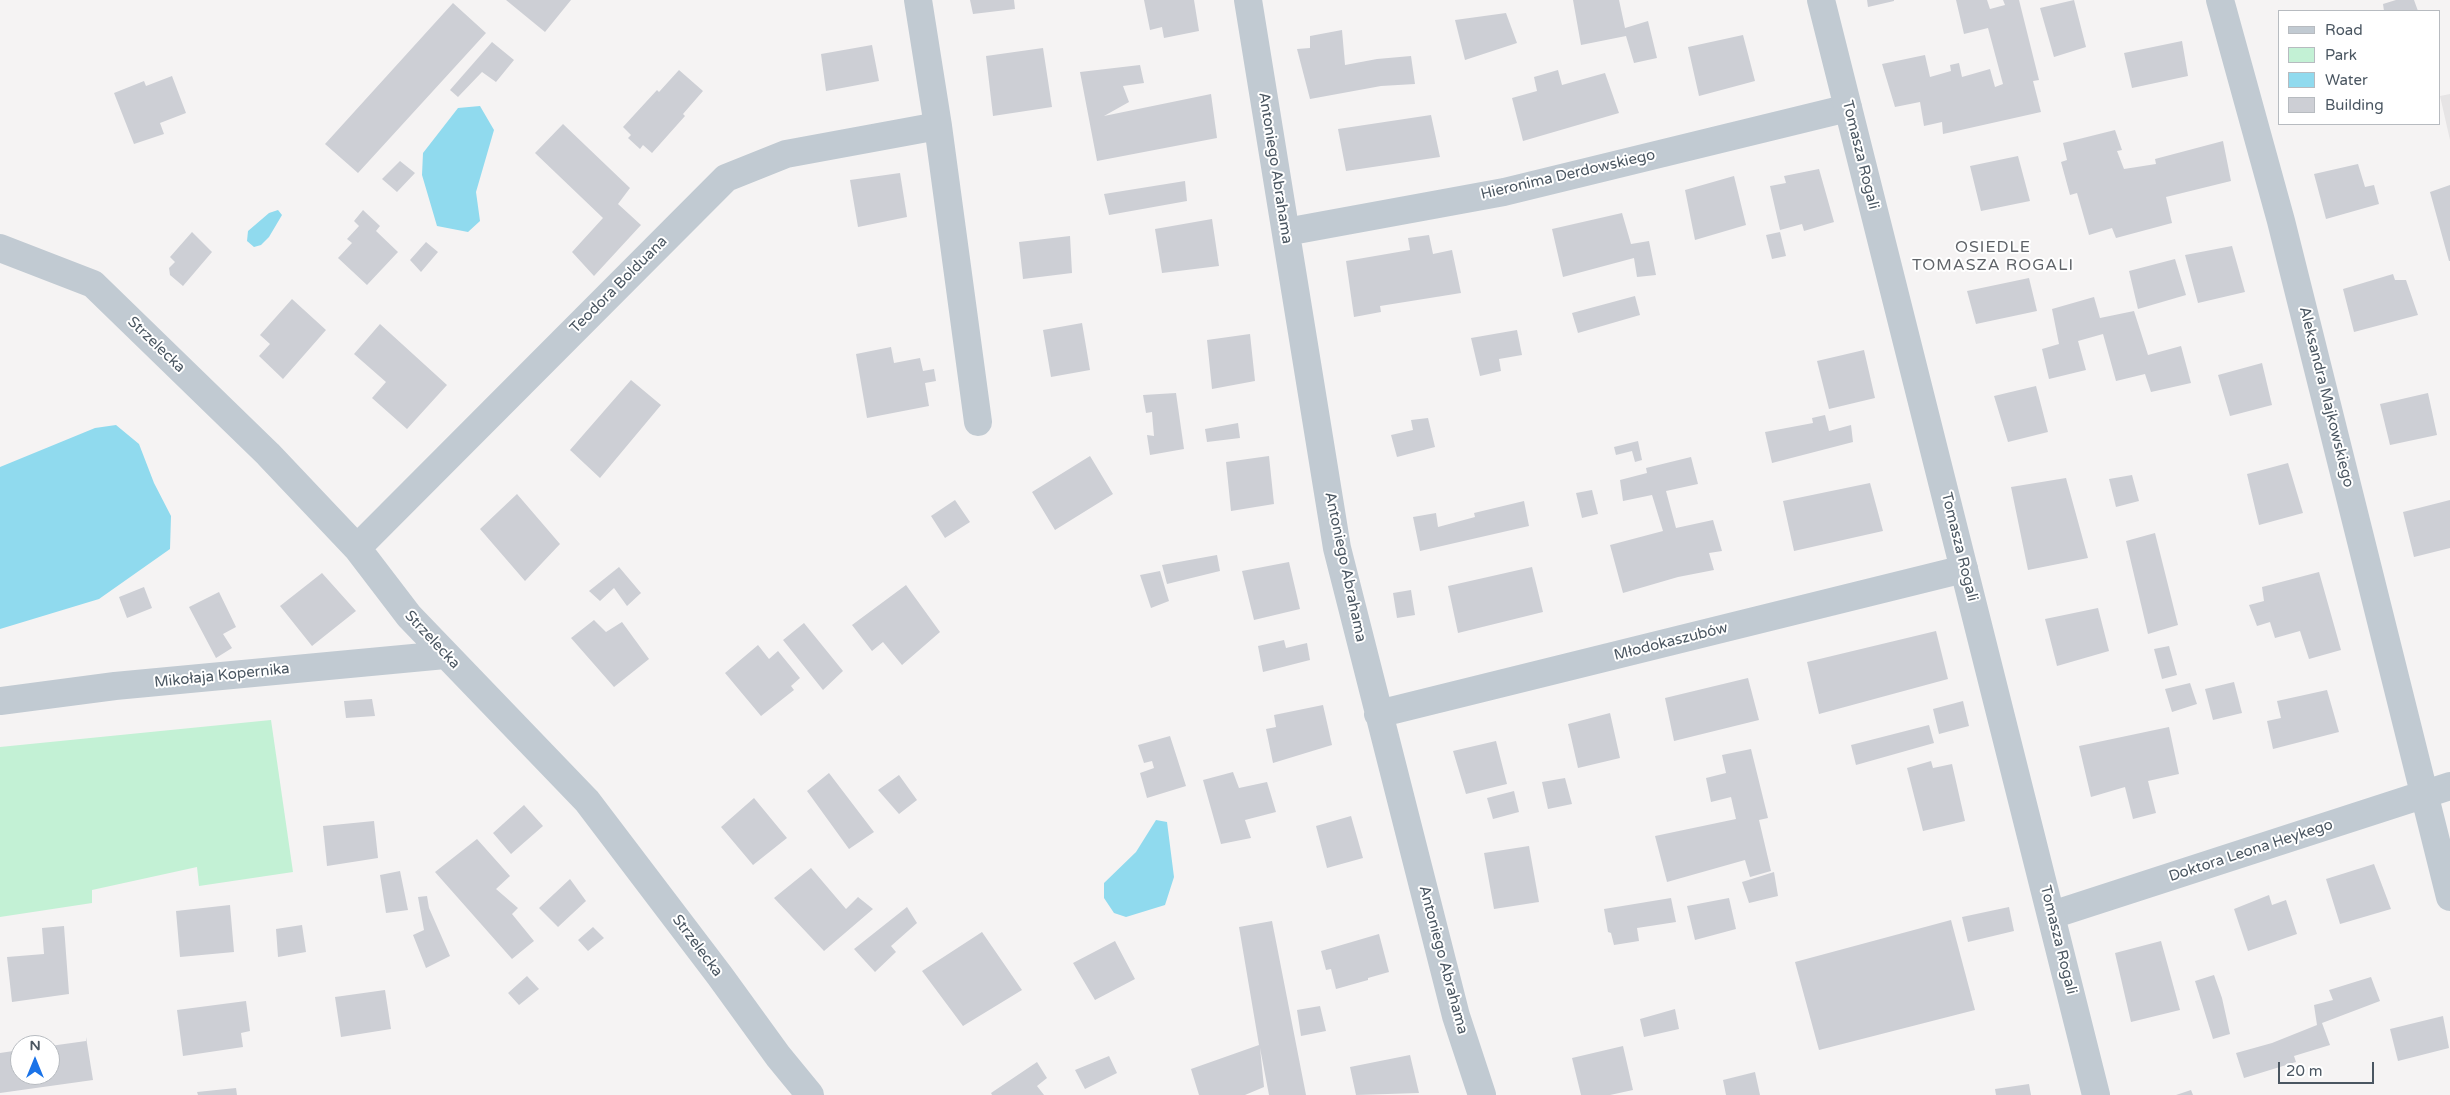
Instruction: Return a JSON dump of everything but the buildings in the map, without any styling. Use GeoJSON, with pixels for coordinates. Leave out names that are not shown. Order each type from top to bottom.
{"type":"FeatureCollection","features":[{"type":"Feature","properties":{"kind":"street"},"geometry":{"type":"LineString","coordinates":[[918,0],[938,126],[978,422]]}},
{"type":"Feature","properties":{"kind":"street","name":"Antoniego Abrahama"},"geometry":{"type":"LineString","coordinates":[[1248,0],[1337,548],[1456,1016],[1482,1095]]}},
{"type":"Feature","properties":{"kind":"street","name":"Tomasza Rogali"},"geometry":{"type":"LineString","coordinates":[[1821,0],[2096,1095]]}},
{"type":"Feature","properties":{"kind":"street","name":"Aleksandra Majkowskiego"},"geometry":{"type":"LineString","coordinates":[[2220,0],[2438,791],[2450,897]]}},
{"type":"Feature","properties":{"kind":"street","name":"Hieronima Derdowskiego"},"geometry":{"type":"LineString","coordinates":[[1286,232],[1504,192],[1848,108]]}},
{"type":"Feature","properties":{"kind":"street","name":"Teodora Bolduana"},"geometry":{"type":"LineString","coordinates":[[357,548],[726,178],[786,154],[938,126]]}},
{"type":"Feature","properties":{"kind":"street","name":"Strzelecka"},"geometry":{"type":"LineString","coordinates":[[0,248],[93,284],[268,454],[357,548],[409,616],[587,801],[720,976],[778,1056],[810,1095]]}},
{"type":"Feature","properties":{"kind":"street","name":"Młodokaszubów"},"geometry":{"type":"LineString","coordinates":[[1378,714],[1964,569]]}},
{"type":"Feature","properties":{"kind":"street","name":"Mikołaja Kopernika"},"geometry":{"type":"LineString","coordinates":[[0,701],[115,686],[445,655]]}},
{"type":"Feature","properties":{"kind":"street","name":"Doktora Leona Heykego"},"geometry":{"type":"LineString","coordinates":[[2052,915],[2438,791]]}},
{"type":"Feature","properties":{"kind":"shaded area"},"geometry":{"type":"Polygon","coordinates":[[[2450,94],[2450,140],[2440,96],[2450,94]]]}},
{"type":"Feature","properties":{"kind":"green space"},"geometry":{"type":"Polygon","coordinates":[[[271,720],[293,872],[199,886],[197,867],[92,890],[92,903],[0,917],[0,747],[271,720]]]}},
{"type":"Feature","properties":{"kind":"water"},"geometry":{"type":"Polygon","coordinates":[[[480,106],[494,130],[476,192],[480,221],[468,232],[437,226],[422,175],[423,153],[458,108],[480,106]]]}},
{"type":"Feature","properties":{"kind":"water"},"geometry":{"type":"Polygon","coordinates":[[[278,210],[282,215],[269,237],[261,245],[254,247],[247,241],[248,231],[269,213],[278,210]]]}},
{"type":"Feature","properties":{"kind":"water"},"geometry":{"type":"Polygon","coordinates":[[[116,425],[139,444],[154,483],[171,516],[170,549],[99,599],[0,629],[0,467],[95,428],[116,425]]]}},
{"type":"Feature","properties":{"kind":"water"},"geometry":{"type":"Polygon","coordinates":[[[1156,820],[1167,822],[1174,877],[1165,905],[1126,917],[1114,913],[1104,898],[1104,883],[1136,852],[1156,820]]]}},
{"type":"Feature","properties":{"kind":"district","name":"OSIEDLE TOMASZA ROGALI"},"geometry":{"type":"Point","coordinates":[1993,257]}}]}
